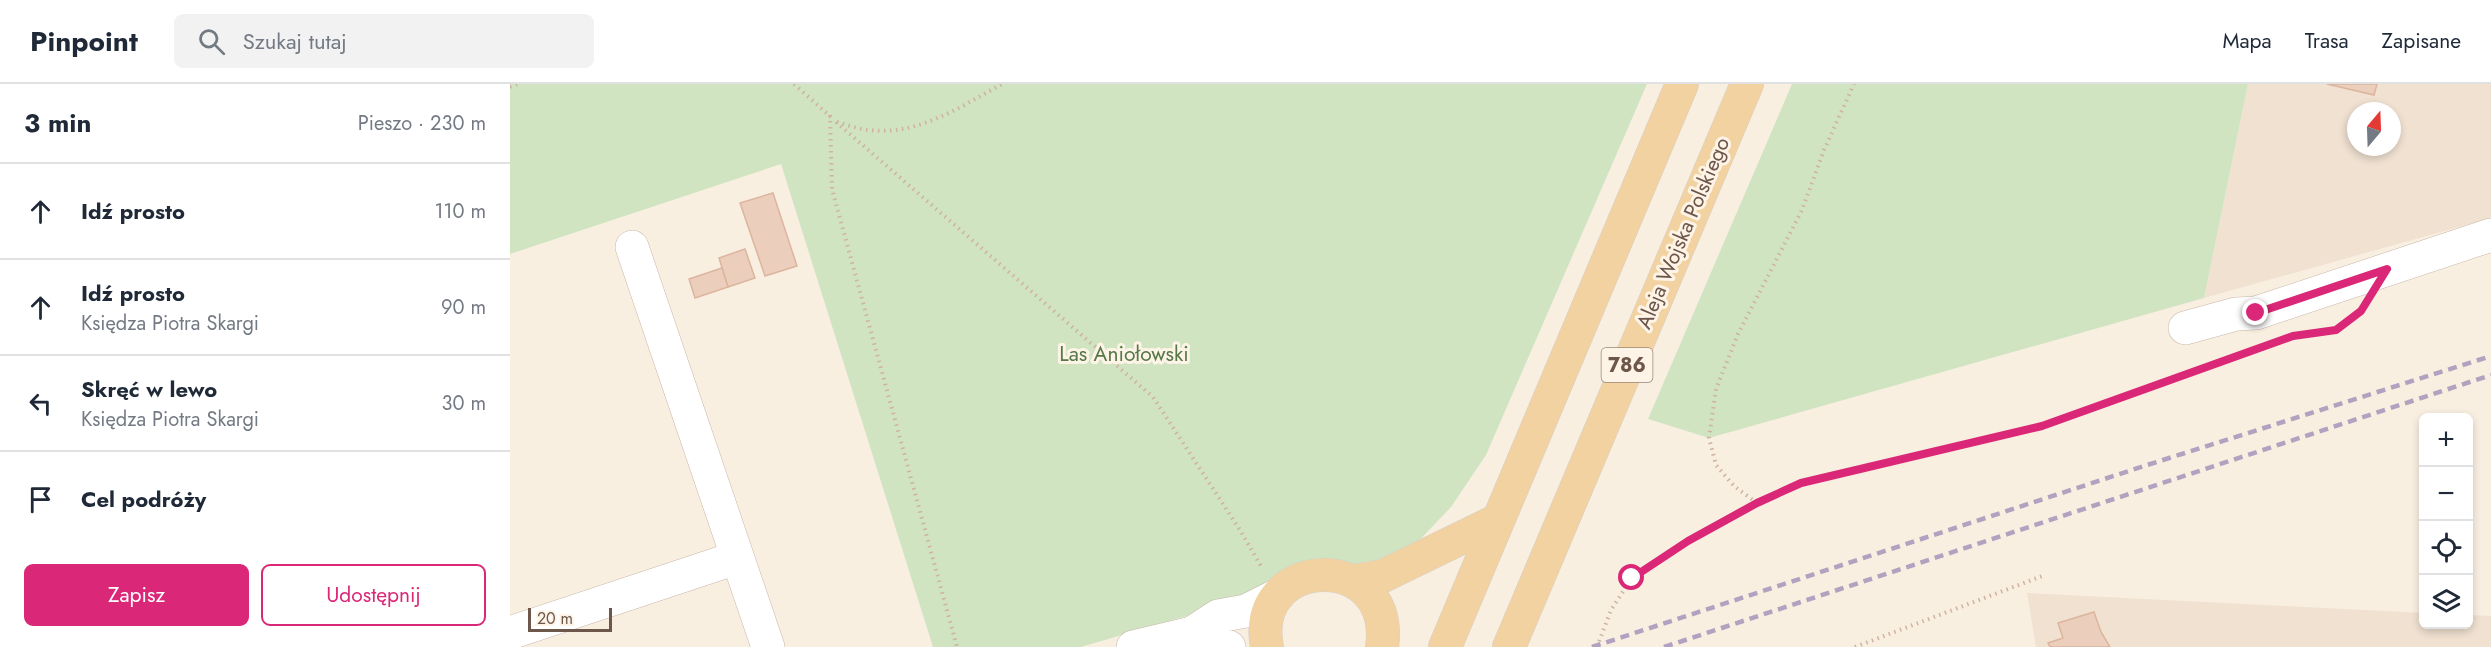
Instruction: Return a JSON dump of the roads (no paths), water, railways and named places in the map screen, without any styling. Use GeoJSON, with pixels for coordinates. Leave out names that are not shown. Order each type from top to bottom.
{"type":"FeatureCollection","features":[{"type":"Feature","properties":{"kind":"main road","name":"786"},"geometry":{"type":"LineString","coordinates":[[1498,520],[1682,84]]}},
{"type":"Feature","properties":{"kind":"main road","name":"Aleja Wojska Polskiego"},"geometry":{"type":"LineString","coordinates":[[1509,647],[1747,84]]}},
{"type":"Feature","properties":{"kind":"main road"},"geometry":{"type":"LineString","coordinates":[[1354,581],[1383,576],[1498,520]]}},
{"type":"Feature","properties":{"kind":"main road"},"geometry":{"type":"LineString","coordinates":[[1445,647],[1498,520]]}},
{"type":"Feature","properties":{"kind":"main road"},"geometry":{"type":"LineString","coordinates":[[1267,647],[1266,622],[1270,608],[1278,595],[1288,586],[1313,574],[1341,576],[1354,581],[1375,603],[1381,616],[1384,632],[1382,647]]}},
{"type":"Feature","properties":{"kind":"street"},"geometry":{"type":"LineString","coordinates":[[2185,328],[2236,314],[2256,313],[2491,235]]}},
{"type":"Feature","properties":{"kind":"street"},"geometry":{"type":"LineString","coordinates":[[632,247],[768,647]]}},
{"type":"Feature","properties":{"kind":"street"},"geometry":{"type":"LineString","coordinates":[[510,633],[688,576],[736,558]]}},
{"type":"Feature","properties":{"kind":"street"},"geometry":{"type":"LineString","coordinates":[[1133,647],[1192,633],[1218,616],[1246,611],[1278,595]]}},
{"type":"Feature","properties":{"kind":"street"},"geometry":{"type":"LineString","coordinates":[[1192,633],[1218,646],[1229,647]]}},
{"type":"Feature","properties":{"kind":"railway"},"geometry":{"type":"LineString","coordinates":[[1592,647],[2144,466],[2491,356]]}},
{"type":"Feature","properties":{"kind":"railway"},"geometry":{"type":"LineString","coordinates":[[1664,647],[2491,375]]}},
{"type":"Feature","properties":{"kind":"park label","name":"Las Aniołowski"},"geometry":{"type":"Point","coordinates":[1124,354]}}]}
